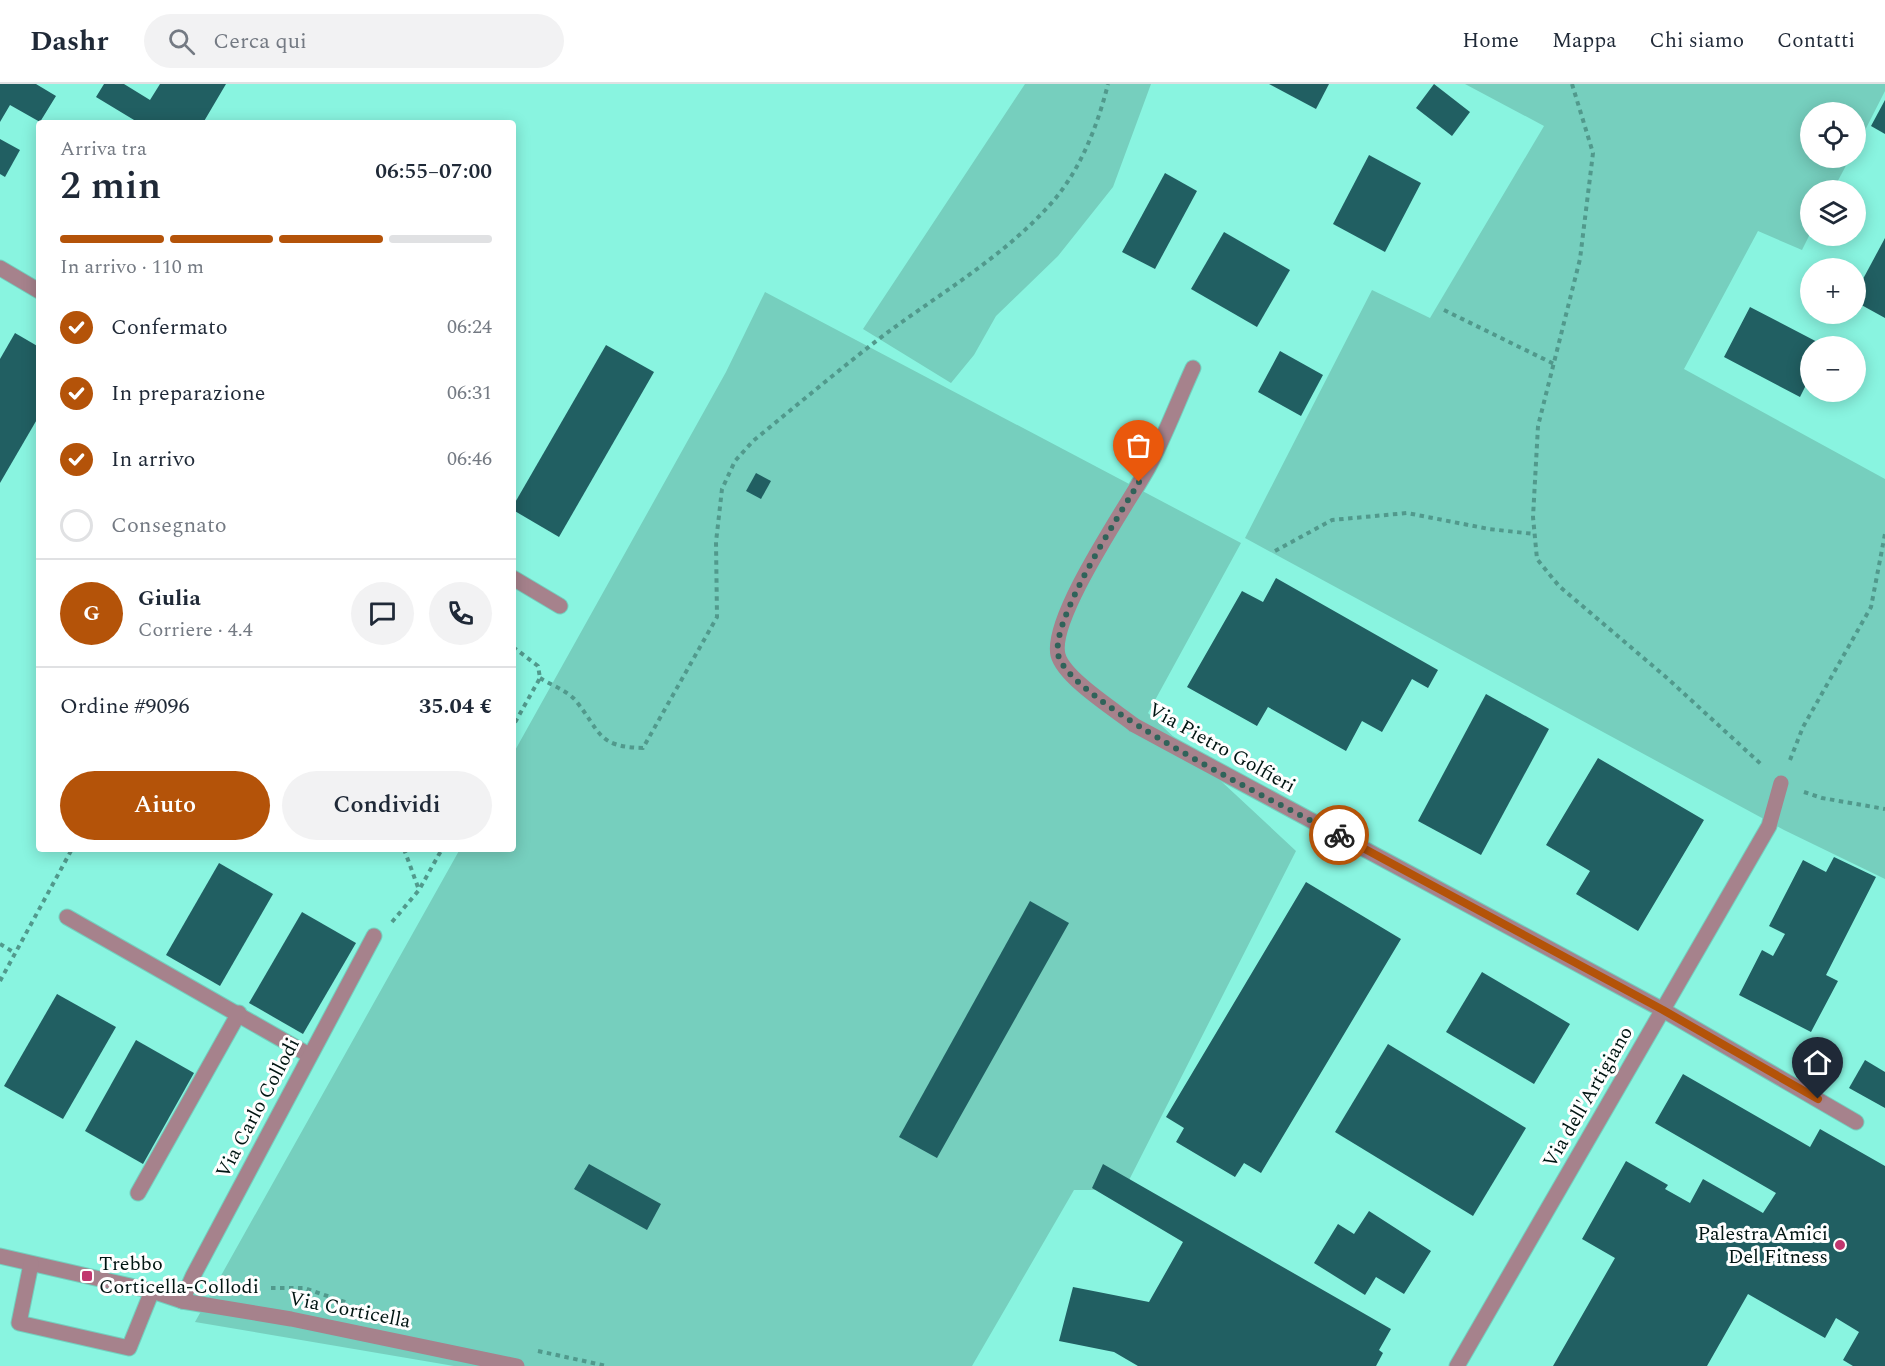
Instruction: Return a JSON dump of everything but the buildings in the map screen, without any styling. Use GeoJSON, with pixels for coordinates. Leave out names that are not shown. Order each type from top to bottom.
{"type":"FeatureCollection","features":[{"type":"Feature","properties":{"kind":"street"},"geometry":{"type":"LineString","coordinates":[[0,268],[36,289]]}},
{"type":"Feature","properties":{"kind":"street","name":"Via Pietro Golfieri"},"geometry":{"type":"LineString","coordinates":[[1193,368],[1149,466],[1067,610],[1059,638],[1058,655],[1068,672],[1134,725],[1663,1010],[1856,1122]]}},
{"type":"Feature","properties":{"kind":"street"},"geometry":{"type":"LineString","coordinates":[[516,580],[560,606]]}},
{"type":"Feature","properties":{"kind":"street","name":"Via dell'Artigiano"},"geometry":{"type":"LineString","coordinates":[[1457,1366],[1769,826],[1781,783]]}},
{"type":"Feature","properties":{"kind":"street"},"geometry":{"type":"LineString","coordinates":[[67,917],[239,1013],[309,1055]]}},
{"type":"Feature","properties":{"kind":"street","name":"Via Carlo Collodi"},"geometry":{"type":"LineString","coordinates":[[182,1301],[309,1055],[374,936]]}},
{"type":"Feature","properties":{"kind":"street"},"geometry":{"type":"LineString","coordinates":[[138,1193],[239,1013]]}},
{"type":"Feature","properties":{"kind":"street","name":"Via Corticella"},"geometry":{"type":"LineString","coordinates":[[0,1256],[152,1291],[182,1301],[291,1319],[517,1366]]}},
{"type":"Feature","properties":{"kind":"street"},"geometry":{"type":"LineString","coordinates":[[31,1264],[19,1323],[129,1348],[152,1291]]}},
{"type":"Feature","properties":{"kind":"path"},"geometry":{"type":"LineString","coordinates":[[540,678],[574,699],[596,732],[619,747],[643,748],[717,617],[716,542],[722,489],[735,461],[753,441],[884,335],[995,255],[1055,198],[1086,150],[1101,114],[1108,84]]}},
{"type":"Feature","properties":{"kind":"path"},"geometry":{"type":"LineString","coordinates":[[1572,84],[1593,153],[1580,259],[1538,426],[1533,517],[1537,559],[1559,586],[1667,678],[1781,783],[1822,798],[1885,809]]}},
{"type":"Feature","properties":{"kind":"path"},"geometry":{"type":"LineString","coordinates":[[1443,310],[1554,364]]}},
{"type":"Feature","properties":{"kind":"path"},"geometry":{"type":"LineString","coordinates":[[1275,551],[1332,520],[1407,513],[1489,529],[1534,534]]}},
{"type":"Feature","properties":{"kind":"path"},"geometry":{"type":"LineString","coordinates":[[1781,783],[1803,727],[1871,607],[1885,534]]}},
{"type":"Feature","properties":{"kind":"path"},"geometry":{"type":"LineString","coordinates":[[516,649],[538,666],[540,678],[516,721]]}},
{"type":"Feature","properties":{"kind":"path"},"geometry":{"type":"LineString","coordinates":[[0,981],[70,852]]}},
{"type":"Feature","properties":{"kind":"path"},"geometry":{"type":"LineString","coordinates":[[405,852],[419,890]]}},
{"type":"Feature","properties":{"kind":"path"},"geometry":{"type":"LineString","coordinates":[[374,936],[398,918],[419,890],[440,852]]}},
{"type":"Feature","properties":{"kind":"path"},"geometry":{"type":"LineString","coordinates":[[0,944],[15,953]]}},
{"type":"Feature","properties":{"kind":"shaded area"},"geometry":{"type":"Polygon","coordinates":[[[1025,84],[1151,84],[1113,187],[1058,256],[996,316],[974,355],[951,383],[863,329],[1025,84]]]}},
{"type":"Feature","properties":{"kind":"shaded area"},"geometry":{"type":"Polygon","coordinates":[[[1465,84],[1885,84],[1885,91],[1866,128],[1866,102],[1800,102],[1800,168],[1845,168],[1838,180],[1800,180],[1800,246],[1804,246],[1802,250],[1758,231],[1684,369],[1885,479],[1885,879],[1784,830],[1245,538],[1372,290],[1430,318],[1544,126],[1465,84]]]}},
{"type":"Feature","properties":{"kind":"shaded area"},"geometry":{"type":"Polygon","coordinates":[[[765,292],[1241,543],[1148,713],[1296,851],[1124,1190],[1074,1190],[972,1366],[454,1366],[195,1322],[458,852],[516,852],[516,749],[726,372],[765,292]]]}},
{"type":"Feature","properties":{"kind":"way so far"},"geometry":{"type":"LineString","coordinates":[[1139,482],[1067,610],[1059,638],[1058,655],[1068,672],[1134,725],[1339,835]]}},
{"type":"Feature","properties":{"kind":"place","name":"Palestra Amici Del Fitness"},"geometry":{"type":"Point","coordinates":[1840,1245]}},
{"type":"Feature","properties":{"kind":"place","name":"Trebbo Corticella-Collodi"},"geometry":{"type":"Point","coordinates":[87,1276]}},
{"type":"Feature","properties":{"kind":"route"},"geometry":{"type":"LineString","coordinates":[[1339,835],[1663,1010],[1818,1099]]}}]}
